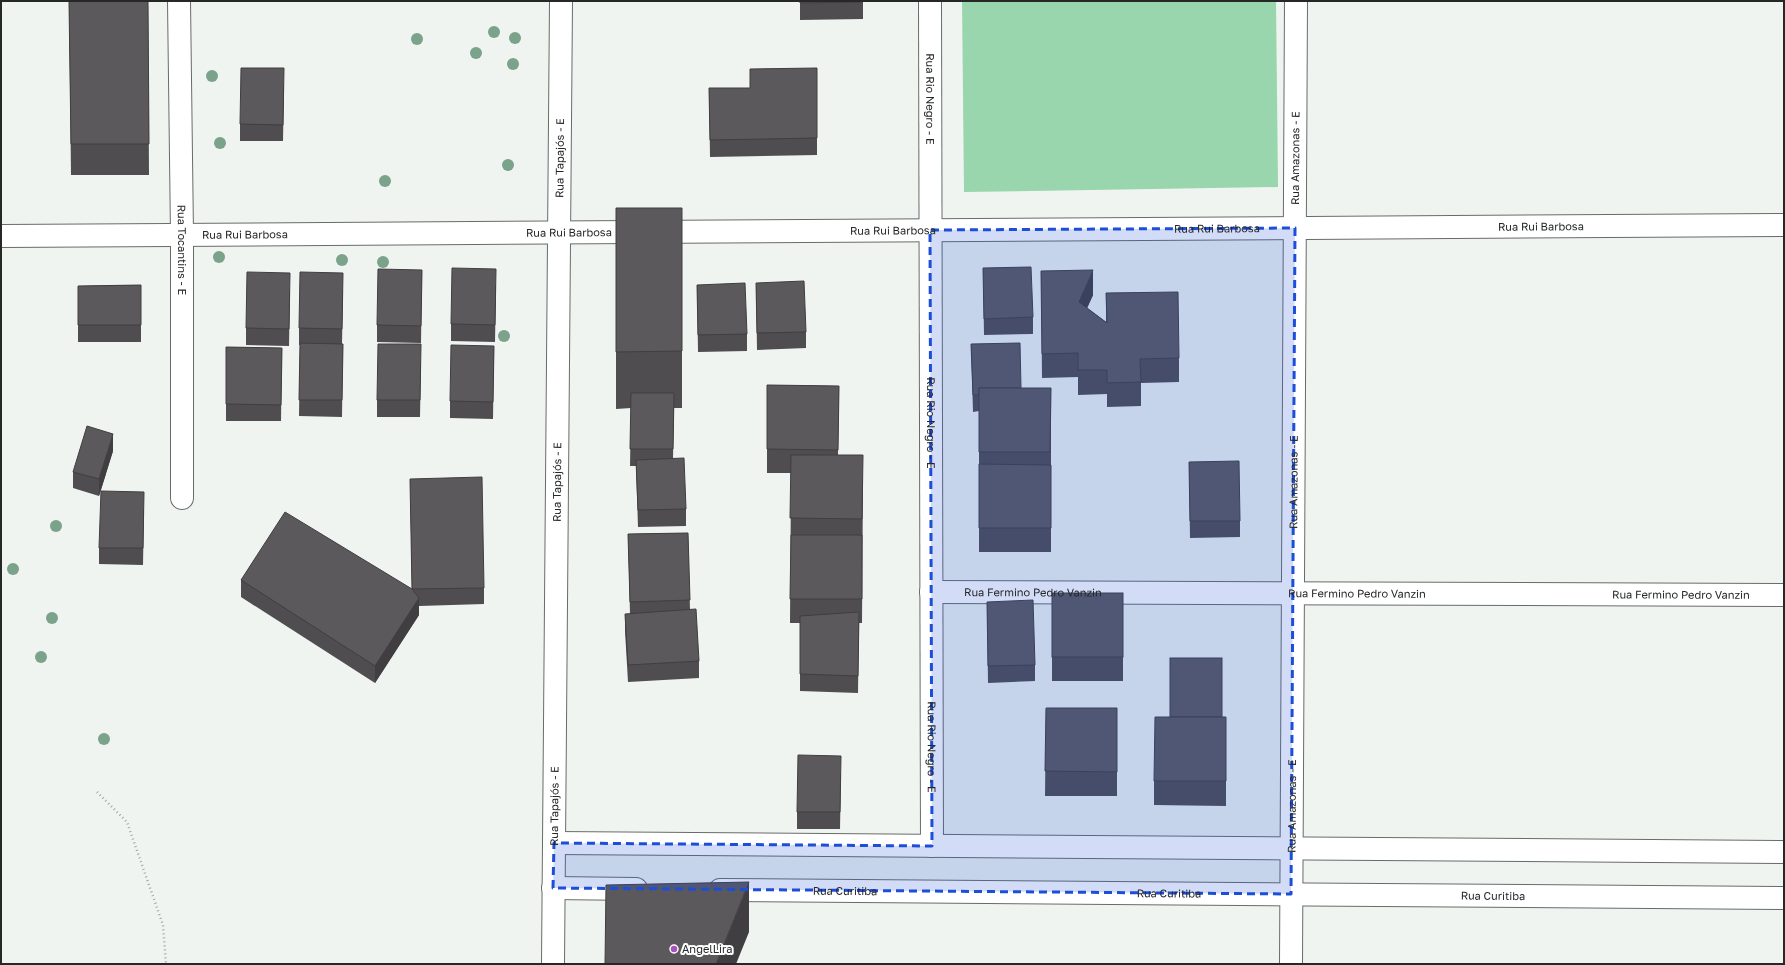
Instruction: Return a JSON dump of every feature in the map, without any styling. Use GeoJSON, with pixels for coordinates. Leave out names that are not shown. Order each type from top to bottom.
{"type":"FeatureCollection","features":[{"type":"Feature","properties":{"kind":"street","name":"Rua Tocantins - E"},"geometry":{"type":"LineString","coordinates":[[179,1],[182,235],[182,498]]}},
{"type":"Feature","properties":{"kind":"street","name":"Rua Tapajós - E"},"geometry":{"type":"LineString","coordinates":[[553,964],[561,1]]}},
{"type":"Feature","properties":{"kind":"street","name":"Rua Rio Negro - E"},"geometry":{"type":"LineString","coordinates":[[930,1],[932,846]]}},
{"type":"Feature","properties":{"kind":"street","name":"Rua Amazonas - E"},"geometry":{"type":"LineString","coordinates":[[1291,964],[1296,1]]}},
{"type":"Feature","properties":{"kind":"street","name":"Rua Rui Barbosa"},"geometry":{"type":"LineString","coordinates":[[1,236],[1784,225]]}},
{"type":"Feature","properties":{"kind":"street","name":"Rua Fermino Pedro Vanzin"},"geometry":{"type":"LineString","coordinates":[[931,592],[1784,595]]}},
{"type":"Feature","properties":{"kind":"street"},"geometry":{"type":"LineString","coordinates":[[554,843],[1784,852]]}},
{"type":"Feature","properties":{"kind":"street"},"geometry":{"type":"LineString","coordinates":[[553,888],[658,889]]}},
{"type":"Feature","properties":{"kind":"street","name":"Rua Curitiba"},"geometry":{"type":"LineString","coordinates":[[697,890],[1784,898]]}},
{"type":"Feature","properties":{"kind":"path"},"geometry":{"type":"LineString","coordinates":[[96,792],[127,822],[163,925],[166,964]]}},
{"type":"Feature","properties":{"kind":"highlighted area"},"geometry":{"type":"Polygon","coordinates":[[[1295,228],[1291,894],[553,888],[554,843],[932,846],[930,230],[1295,228]]]}},
{"type":"Feature","properties":{"kind":"green space"},"geometry":{"type":"Polygon","coordinates":[[[962,1],[1276,1],[1278,187],[964,192],[962,1]]]}},
{"type":"Feature","properties":{"kind":"building"},"geometry":{"type":"Polygon","coordinates":[[[69,1],[148,1],[149,144],[71,144],[69,1]]]}},
{"type":"Feature","properties":{"kind":"building"},"geometry":{"type":"Polygon","coordinates":[[[800,1],[863,1],[863,2],[800,3],[800,1]]]}},
{"type":"Feature","properties":{"kind":"building"},"geometry":{"type":"Polygon","coordinates":[[[241,68],[284,68],[283,125],[240,124],[241,68]]]}},
{"type":"Feature","properties":{"kind":"building"},"geometry":{"type":"Polygon","coordinates":[[[817,68],[817,138],[710,140],[709,88],[750,88],[750,69],[817,68]]]}},
{"type":"Feature","properties":{"kind":"building"},"geometry":{"type":"Polygon","coordinates":[[[616,208],[682,208],[682,351],[616,352],[616,208]]]}},
{"type":"Feature","properties":{"kind":"building"},"geometry":{"type":"Polygon","coordinates":[[[1031,267],[1033,317],[984,319],[983,268],[1031,267]]]}},
{"type":"Feature","properties":{"kind":"building"},"geometry":{"type":"Polygon","coordinates":[[[452,268],[496,269],[495,325],[451,324],[452,268]]]}},
{"type":"Feature","properties":{"kind":"building"},"geometry":{"type":"Polygon","coordinates":[[[378,269],[422,270],[421,326],[377,325],[378,269]]]}},
{"type":"Feature","properties":{"kind":"building"},"geometry":{"type":"Polygon","coordinates":[[[1093,270],[1079,302],[1107,323],[1106,293],[1178,292],[1179,358],[1140,359],[1141,382],[1107,383],[1107,370],[1078,370],[1078,353],[1042,354],[1041,271],[1093,270]]]}},
{"type":"Feature","properties":{"kind":"building"},"geometry":{"type":"Polygon","coordinates":[[[247,272],[290,273],[289,329],[246,328],[247,272]]]}},
{"type":"Feature","properties":{"kind":"building"},"geometry":{"type":"Polygon","coordinates":[[[300,272],[343,273],[342,329],[299,328],[300,272]]]}},
{"type":"Feature","properties":{"kind":"building"},"geometry":{"type":"Polygon","coordinates":[[[804,281],[806,332],[757,333],[756,283],[804,281]]]}},
{"type":"Feature","properties":{"kind":"building"},"geometry":{"type":"Polygon","coordinates":[[[745,283],[747,334],[698,335],[697,285],[745,283]]]}},
{"type":"Feature","properties":{"kind":"building"},"geometry":{"type":"Polygon","coordinates":[[[141,285],[141,325],[78,325],[78,286],[141,285]]]}},
{"type":"Feature","properties":{"kind":"building"},"geometry":{"type":"Polygon","coordinates":[[[300,343],[343,344],[342,400],[299,400],[300,343]]]}},
{"type":"Feature","properties":{"kind":"building"},"geometry":{"type":"Polygon","coordinates":[[[1020,343],[1021,388],[979,388],[979,395],[973,395],[971,344],[1020,343]]]}},
{"type":"Feature","properties":{"kind":"building"},"geometry":{"type":"Polygon","coordinates":[[[378,344],[421,344],[420,400],[377,400],[378,344]]]}},
{"type":"Feature","properties":{"kind":"building"},"geometry":{"type":"Polygon","coordinates":[[[451,345],[494,346],[493,402],[450,401],[451,345]]]}},
{"type":"Feature","properties":{"kind":"building"},"geometry":{"type":"Polygon","coordinates":[[[226,347],[282,348],[281,405],[226,404],[226,347]]]}},
{"type":"Feature","properties":{"kind":"building"},"geometry":{"type":"Polygon","coordinates":[[[767,385],[839,386],[838,450],[767,449],[767,385]]]}},
{"type":"Feature","properties":{"kind":"building"},"geometry":{"type":"Polygon","coordinates":[[[979,388],[1051,388],[1050,452],[979,452],[979,388]]]}},
{"type":"Feature","properties":{"kind":"building"},"geometry":{"type":"Polygon","coordinates":[[[631,393],[674,393],[673,449],[630,449],[631,393]]]}},
{"type":"Feature","properties":{"kind":"building"},"geometry":{"type":"Polygon","coordinates":[[[87,426],[113,434],[99,479],[73,472],[87,426]]]}},
{"type":"Feature","properties":{"kind":"building"},"geometry":{"type":"Polygon","coordinates":[[[791,455],[863,455],[862,519],[790,518],[791,455]]]}},
{"type":"Feature","properties":{"kind":"building"},"geometry":{"type":"Polygon","coordinates":[[[684,458],[686,509],[638,510],[636,460],[684,458]]]}},
{"type":"Feature","properties":{"kind":"building"},"geometry":{"type":"Polygon","coordinates":[[[1239,461],[1240,521],[1190,521],[1189,462],[1239,461]]]}},
{"type":"Feature","properties":{"kind":"building"},"geometry":{"type":"Polygon","coordinates":[[[979,464],[1051,465],[1051,528],[979,528],[979,464]]]}},
{"type":"Feature","properties":{"kind":"building"},"geometry":{"type":"Polygon","coordinates":[[[482,477],[484,588],[412,589],[410,479],[482,477]]]}},
{"type":"Feature","properties":{"kind":"building"},"geometry":{"type":"Polygon","coordinates":[[[101,491],[144,492],[143,548],[99,548],[101,491]]]}},
{"type":"Feature","properties":{"kind":"building"},"geometry":{"type":"Polygon","coordinates":[[[285,512],[412,589],[419,598],[375,666],[241,580],[285,512]]]}},
{"type":"Feature","properties":{"kind":"building"},"geometry":{"type":"Polygon","coordinates":[[[688,533],[690,600],[630,602],[628,534],[688,533]]]}},
{"type":"Feature","properties":{"kind":"building"},"geometry":{"type":"Polygon","coordinates":[[[791,535],[862,535],[862,599],[790,599],[791,535]]]}},
{"type":"Feature","properties":{"kind":"building"},"geometry":{"type":"Polygon","coordinates":[[[1052,593],[1123,593],[1123,657],[1052,657],[1052,593]]]}},
{"type":"Feature","properties":{"kind":"building"},"geometry":{"type":"Polygon","coordinates":[[[1033,600],[1035,665],[988,666],[987,602],[1033,600]]]}},
{"type":"Feature","properties":{"kind":"building"},"geometry":{"type":"Polygon","coordinates":[[[696,609],[699,661],[628,665],[625,614],[696,609]]]}},
{"type":"Feature","properties":{"kind":"building"},"geometry":{"type":"Polygon","coordinates":[[[859,612],[858,676],[800,674],[800,616],[859,612]]]}},
{"type":"Feature","properties":{"kind":"building"},"geometry":{"type":"Polygon","coordinates":[[[1170,658],[1222,658],[1222,717],[1170,717],[1170,658]]]}},
{"type":"Feature","properties":{"kind":"building"},"geometry":{"type":"Polygon","coordinates":[[[1046,708],[1117,708],[1117,772],[1045,771],[1046,708]]]}},
{"type":"Feature","properties":{"kind":"building"},"geometry":{"type":"Polygon","coordinates":[[[1155,717],[1226,717],[1226,781],[1154,781],[1155,717]]]}},
{"type":"Feature","properties":{"kind":"building"},"geometry":{"type":"Polygon","coordinates":[[[798,755],[841,756],[840,812],[797,812],[798,755]]]}},
{"type":"Feature","properties":{"kind":"building"},"geometry":{"type":"Polygon","coordinates":[[[749,882],[716,964],[605,964],[606,885],[749,882]]]}},
{"type":"Feature","properties":{"kind":"place","name":"AngelLira"},"geometry":{"type":"Point","coordinates":[674,949]}}]}
